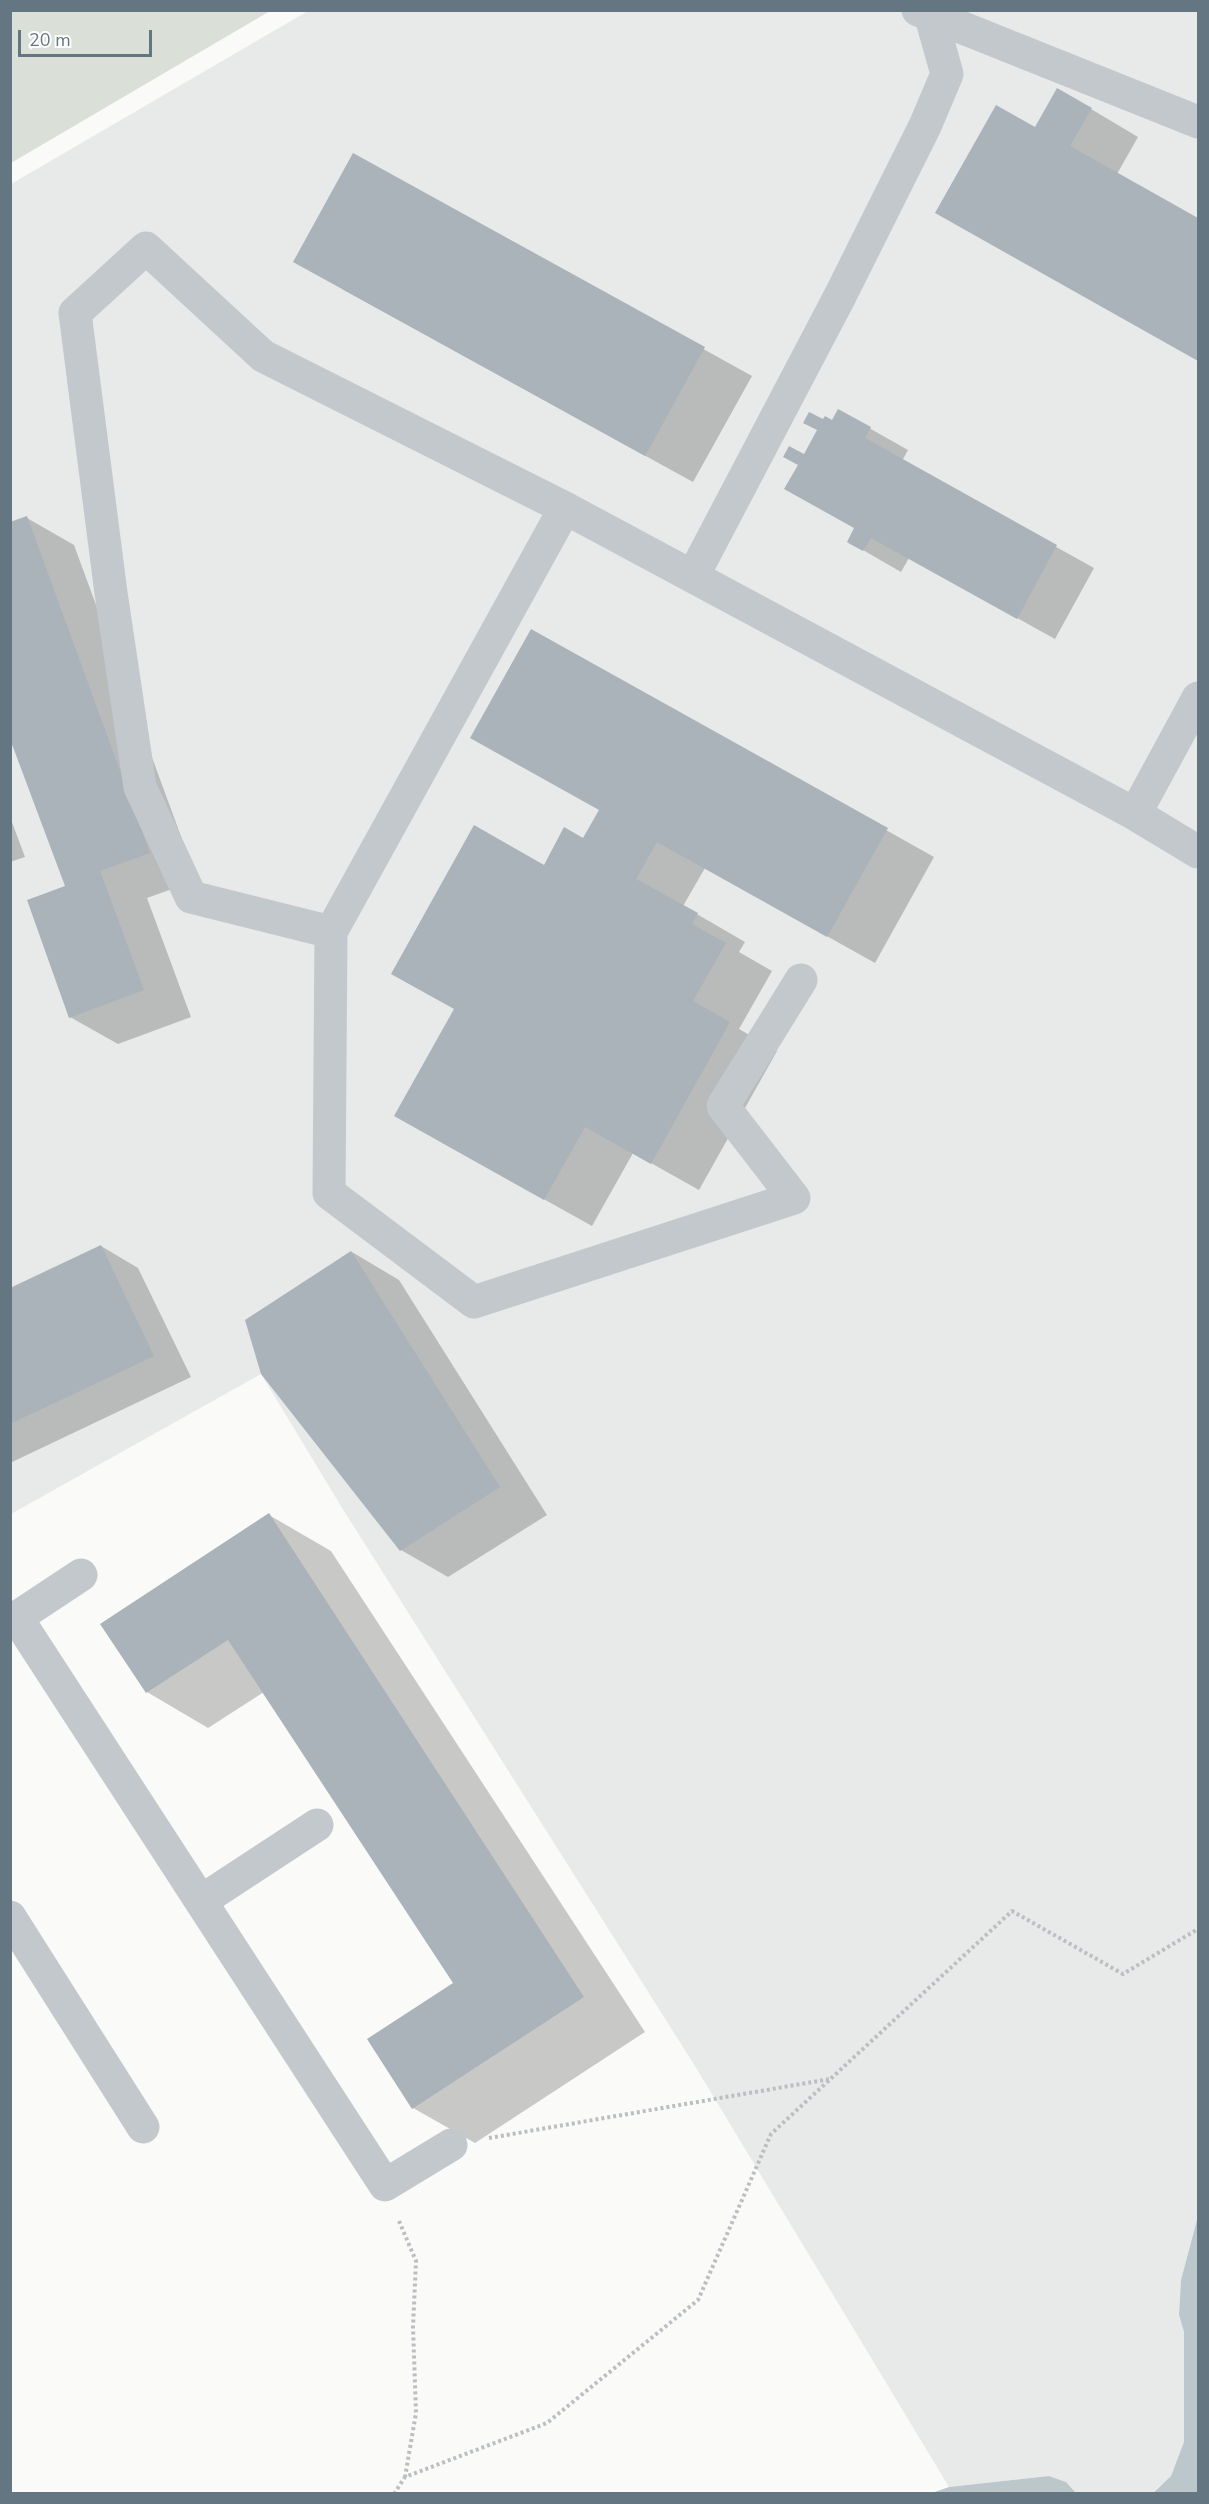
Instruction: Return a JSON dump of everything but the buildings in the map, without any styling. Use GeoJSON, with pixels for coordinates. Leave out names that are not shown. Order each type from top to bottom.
{"type":"FeatureCollection","features":[{"type":"Feature","properties":{"kind":"lane"},"geometry":{"type":"LineString","coordinates":[[925,14],[1198,122]]}},
{"type":"Feature","properties":{"kind":"lane"},"geometry":{"type":"LineString","coordinates":[[693,576],[839,298],[925,126],[947,74],[925,14]]}},
{"type":"Feature","properties":{"kind":"lane"},"geometry":{"type":"LineString","coordinates":[[330,932],[191,897],[140,787],[111,593],[75,313],[146,248],[263,356],[566,508],[1135,814],[1198,852]]}},
{"type":"Feature","properties":{"kind":"lane"},"geometry":{"type":"LineString","coordinates":[[566,508],[330,932],[329,1193],[474,1302],[794,1198],[723,1106],[801,980]]}},
{"type":"Feature","properties":{"kind":"lane"},"geometry":{"type":"LineString","coordinates":[[1135,814],[1198,698]]}},
{"type":"Feature","properties":{"kind":"lane"},"geometry":{"type":"LineString","coordinates":[[81,1575],[14,1620],[201,1901],[385,2185],[451,2145]]}},
{"type":"Feature","properties":{"kind":"lane"},"geometry":{"type":"LineString","coordinates":[[201,1901],[317,1825]]}},
{"type":"Feature","properties":{"kind":"lane"},"geometry":{"type":"LineString","coordinates":[[10,1917],[143,2127]]}},
{"type":"Feature","properties":{"kind":"path"},"geometry":{"type":"LineString","coordinates":[[405,2477],[547,2423],[698,2300],[771,2134],[1012,1911],[1123,1974],[1198,1929]]}},
{"type":"Feature","properties":{"kind":"path"},"geometry":{"type":"LineString","coordinates":[[451,2145],[831,2079]]}},
{"type":"Feature","properties":{"kind":"path"},"geometry":{"type":"LineString","coordinates":[[385,2185],[416,2261],[413,2327],[416,2413],[405,2477],[394,2493]]}},
{"type":"Feature","properties":{"kind":"shaded area"},"geometry":{"type":"Polygon","coordinates":[[[11,10],[270,10],[270,11],[11,163],[11,10]]]}},
{"type":"Feature","properties":{"kind":"shaded area"},"geometry":{"type":"Polygon","coordinates":[[[308,11],[1198,11],[1198,2216],[1181,2280],[1179,2315],[1184,2332],[1184,2442],[1171,2476],[1152,2493],[1076,2493],[1066,2482],[1049,2476],[949,2487],[695,2066],[344,1511],[261,1374],[11,1514],[11,184],[308,11]]]}},
{"type":"Feature","properties":{"kind":"shaded area"},"geometry":{"type":"Polygon","coordinates":[[[1198,2216],[1198,2493],[1153,2493],[1171,2476],[1184,2442],[1184,2332],[1179,2315],[1181,2280],[1198,2216]]]}},
{"type":"Feature","properties":{"kind":"shaded area"},"geometry":{"type":"Polygon","coordinates":[[[1049,2476],[1066,2482],[1076,2493],[932,2493],[949,2487],[1049,2476]]]}}]}
